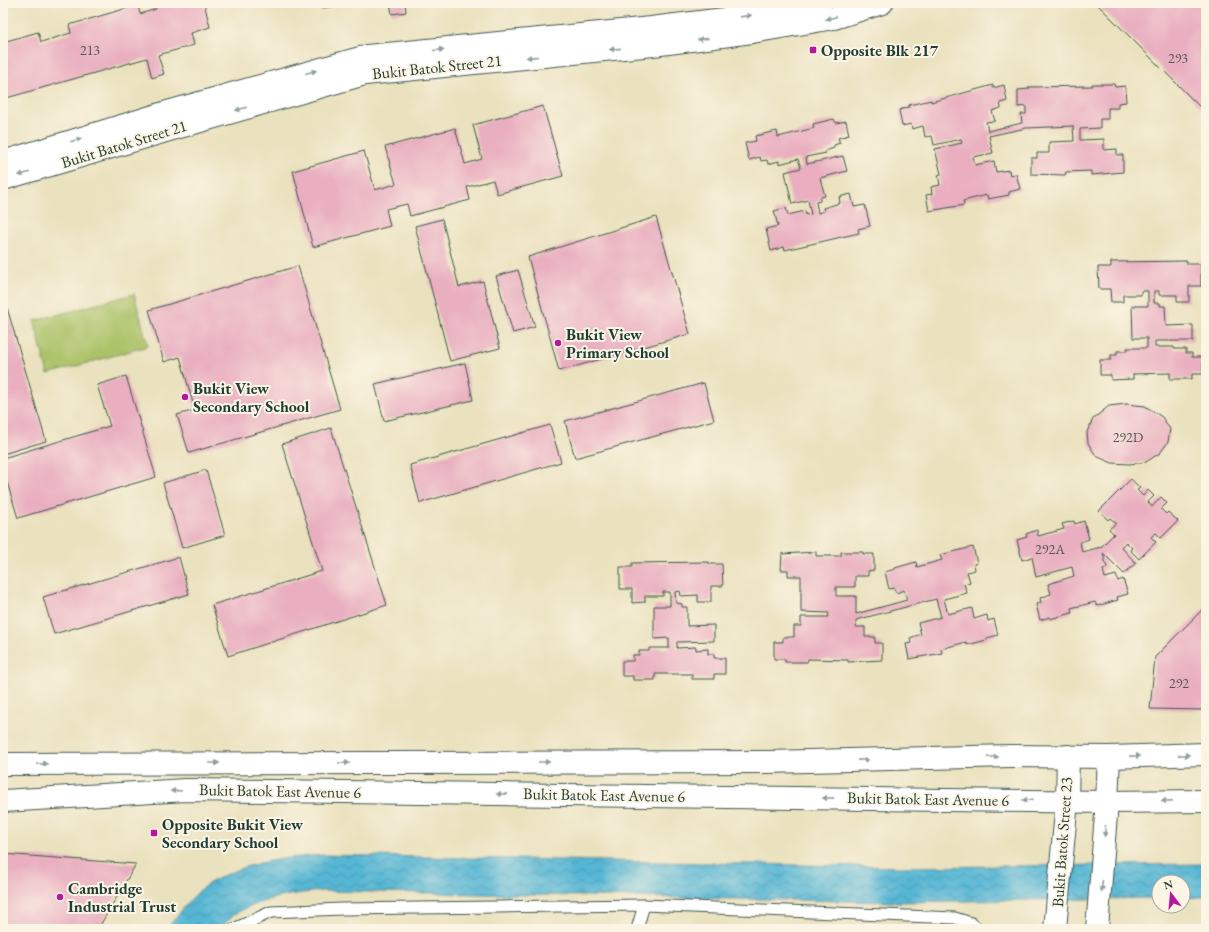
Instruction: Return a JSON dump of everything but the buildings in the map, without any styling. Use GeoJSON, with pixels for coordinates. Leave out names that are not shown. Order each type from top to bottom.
{"type":"FeatureCollection","features":[{"type":"Feature","properties":{"kind":"main road","name":"Bukit Batok Street 21"},"geometry":{"type":"LineString","coordinates":[[3,162],[164,113],[367,56],[651,28],[749,16],[821,3]]}},
{"type":"Feature","properties":{"kind":"main road","name":"Bukit Batok Street 21"},"geometry":{"type":"LineString","coordinates":[[3,180],[176,128],[365,74],[653,45],[752,32],[834,18],[882,3]]}},
{"type":"Feature","properties":{"kind":"main road","name":"Bukit Batok East Avenue 6"},"geometry":{"type":"LineString","coordinates":[[3,764],[760,762],[1068,756],[1109,757],[1206,754]]}},
{"type":"Feature","properties":{"kind":"main road","name":"Bukit Batok Street 23"},"geometry":{"type":"LineString","coordinates":[[1056,920],[1067,801],[1068,756]]}},
{"type":"Feature","properties":{"kind":"main road"},"geometry":{"type":"LineString","coordinates":[[1099,920],[1109,757]]}},
{"type":"Feature","properties":{"kind":"main road","name":"Bukit Batok East Avenue 6"},"geometry":{"type":"LineString","coordinates":[[3,801],[186,790],[1107,802],[1206,801]]}},
{"type":"Feature","properties":{"kind":"lane"},"geometry":{"type":"LineString","coordinates":[[234,929],[271,912],[342,909],[644,905],[954,918],[971,923],[978,929]]}},
{"type":"Feature","properties":{"kind":"lane"},"geometry":{"type":"LineString","coordinates":[[637,929],[644,905]]}},
{"type":"Feature","properties":{"kind":"green space"},"geometry":{"type":"Polygon","coordinates":[[[134,294],[148,346],[48,374],[34,321],[134,294]]]}},
{"type":"Feature","properties":{"kind":"water"},"geometry":{"type":"Polygon","coordinates":[[[323,855],[900,867],[1206,864],[1206,897],[1191,898],[1191,874],[1151,874],[1151,898],[897,902],[323,891],[290,895],[258,903],[235,914],[219,929],[167,929],[186,905],[208,884],[249,866],[264,862],[323,855]]]}},
{"type":"Feature","properties":{"kind":"place","name":"Opposite Blk 217"},"geometry":{"type":"Point","coordinates":[813,50]}},
{"type":"Feature","properties":{"kind":"place","name":"Bukit View Primary School"},"geometry":{"type":"Point","coordinates":[558,343]}},
{"type":"Feature","properties":{"kind":"place","name":"Bukit View Secondary School"},"geometry":{"type":"Point","coordinates":[185,397]}},
{"type":"Feature","properties":{"kind":"place","name":"Opposite Bukit View Secondary School"},"geometry":{"type":"Point","coordinates":[154,833]}},
{"type":"Feature","properties":{"kind":"place","name":"Cambridge Industrial Trust"},"geometry":{"type":"Point","coordinates":[60,897]}}]}
